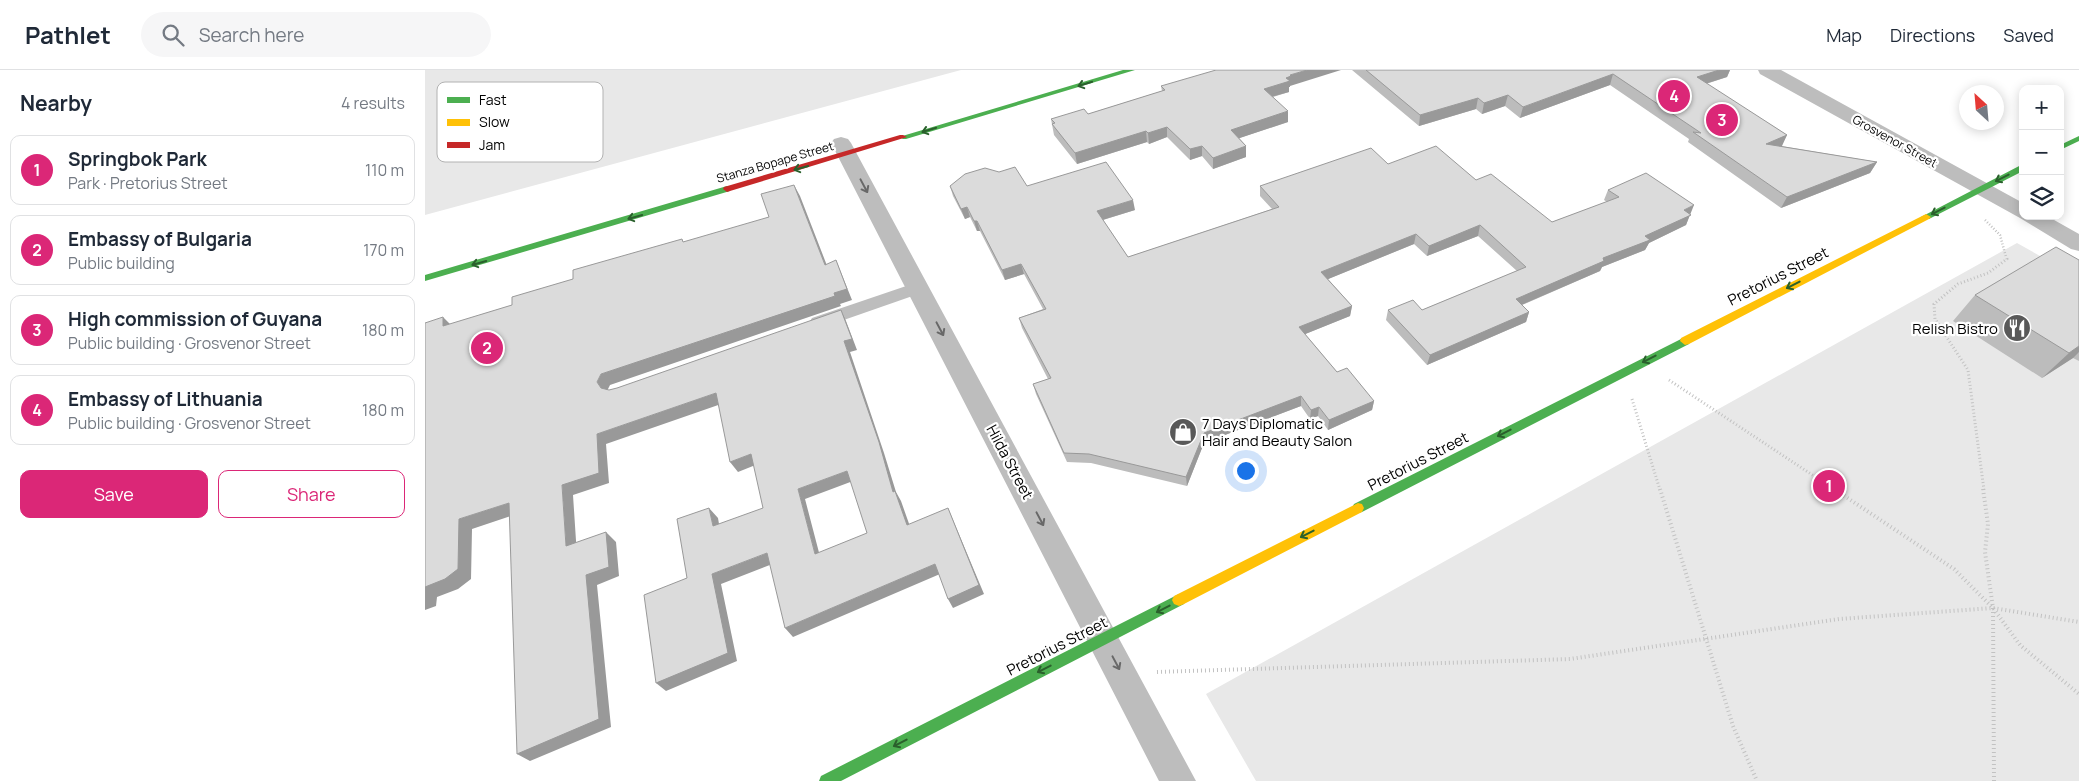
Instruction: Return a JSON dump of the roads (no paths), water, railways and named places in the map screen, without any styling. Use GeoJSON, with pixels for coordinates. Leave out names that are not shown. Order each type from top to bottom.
{"type":"FeatureCollection","features":[{"type":"Feature","properties":{"kind":"main road","name":"Stanza Bopape Street"},"geometry":{"type":"LineString","coordinates":[[425,278],[843,146],[1131,70]]}},
{"type":"Feature","properties":{"kind":"main road"},"geometry":{"type":"LineString","coordinates":[[2064,146],[2079,138]]}},
{"type":"Feature","properties":{"kind":"main road","name":"Pretorius Street"},"geometry":{"type":"LineString","coordinates":[[826,781],[2019,169]]}},
{"type":"Feature","properties":{"kind":"street","name":"Grosvenor Street"},"geometry":{"type":"LineString","coordinates":[[1767,70],[1972,193],[2019,211]]}},
{"type":"Feature","properties":{"kind":"street","name":"Hilda Street"},"geometry":{"type":"LineString","coordinates":[[843,146],[1178,781]]}},
{"type":"Feature","properties":{"kind":"street"},"geometry":{"type":"LineString","coordinates":[[2037,220],[2079,244]]}},
{"type":"Feature","properties":{"kind":"lane"},"geometry":{"type":"LineString","coordinates":[[805,327],[918,288]]}},
{"type":"Feature","properties":{"kind":"place","name":"Embassy of Lithuania"},"geometry":{"type":"Point","coordinates":[1674,96]}},
{"type":"Feature","properties":{"kind":"place","name":"High commission of Guyana"},"geometry":{"type":"Point","coordinates":[1722,120]}},
{"type":"Feature","properties":{"kind":"place","name":"Relish Bistro"},"geometry":{"type":"Point","coordinates":[2017,328]}},
{"type":"Feature","properties":{"kind":"place","name":"Embassy of Bulgaria"},"geometry":{"type":"Point","coordinates":[487,348]}},
{"type":"Feature","properties":{"kind":"place","name":"7 Days Diplomatic Hair and Beauty Salon"},"geometry":{"type":"Point","coordinates":[1183,432]}},
{"type":"Feature","properties":{"kind":"place","name":"Springbok Park"},"geometry":{"type":"Point","coordinates":[1829,486]}}]}
